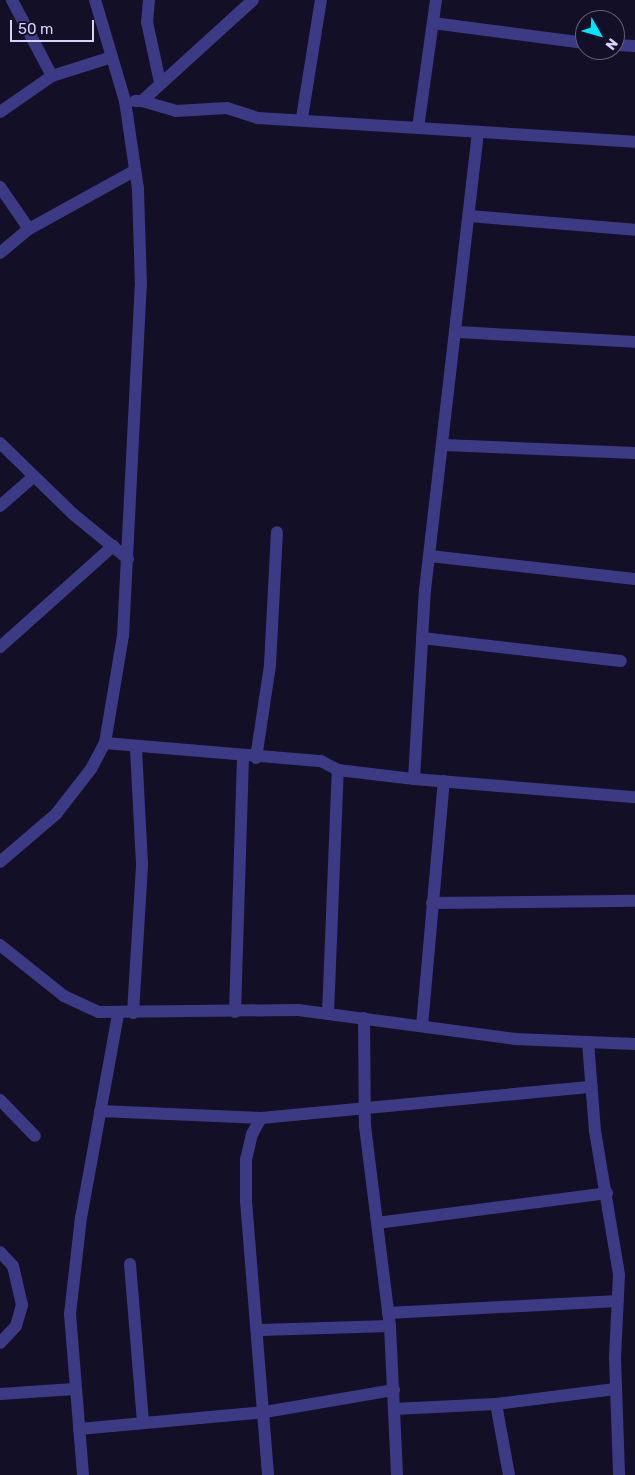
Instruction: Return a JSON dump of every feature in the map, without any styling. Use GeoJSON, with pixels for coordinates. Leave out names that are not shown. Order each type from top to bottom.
{"type":"FeatureCollection","features":[{"type":"Feature","properties":{"kind":"street"},"geometry":{"type":"LineString","coordinates":[[12,0],[52,76]]}},
{"type":"Feature","properties":{"kind":"street"},"geometry":{"type":"LineString","coordinates":[[0,862],[56,814],[105,743],[123,636],[141,286],[134,171],[125,101],[95,0]]}},
{"type":"Feature","properties":{"kind":"street"},"geometry":{"type":"LineString","coordinates":[[148,0],[147,22],[160,82]]}},
{"type":"Feature","properties":{"kind":"street"},"geometry":{"type":"LineString","coordinates":[[142,101],[160,82],[253,0]]}},
{"type":"Feature","properties":{"kind":"street"},"geometry":{"type":"LineString","coordinates":[[302,118],[321,0]]}},
{"type":"Feature","properties":{"kind":"street"},"geometry":{"type":"LineString","coordinates":[[418,128],[436,0]]}},
{"type":"Feature","properties":{"kind":"street"},"geometry":{"type":"LineString","coordinates":[[433,23],[575,42]]}},
{"type":"Feature","properties":{"kind":"street"},"geometry":{"type":"LineString","coordinates":[[0,112],[52,76],[112,57]]}},
{"type":"Feature","properties":{"kind":"street"},"geometry":{"type":"LineString","coordinates":[[125,101],[142,101],[164,110],[227,108],[258,118],[302,118],[418,128],[635,142]]}},
{"type":"Feature","properties":{"kind":"street"},"geometry":{"type":"LineString","coordinates":[[414,779],[422,638],[430,556],[458,332],[478,132]]}},
{"type":"Feature","properties":{"kind":"street"},"geometry":{"type":"LineString","coordinates":[[0,253],[29,229],[134,171]]}},
{"type":"Feature","properties":{"kind":"street"},"geometry":{"type":"LineString","coordinates":[[0,187],[29,229]]}},
{"type":"Feature","properties":{"kind":"street"},"geometry":{"type":"LineString","coordinates":[[470,216],[635,230]]}},
{"type":"Feature","properties":{"kind":"street"},"geometry":{"type":"LineString","coordinates":[[458,332],[635,342]]}},
{"type":"Feature","properties":{"kind":"street"},"geometry":{"type":"LineString","coordinates":[[0,443],[33,478],[128,558]]}},
{"type":"Feature","properties":{"kind":"street"},"geometry":{"type":"LineString","coordinates":[[444,445],[635,453]]}},
{"type":"Feature","properties":{"kind":"street"},"geometry":{"type":"LineString","coordinates":[[0,506],[33,478]]}},
{"type":"Feature","properties":{"kind":"street"},"geometry":{"type":"LineString","coordinates":[[256,758],[270,665],[277,532]]}},
{"type":"Feature","properties":{"kind":"street"},"geometry":{"type":"LineString","coordinates":[[0,647],[113,546]]}},
{"type":"Feature","properties":{"kind":"street"},"geometry":{"type":"LineString","coordinates":[[430,556],[635,580]]}},
{"type":"Feature","properties":{"kind":"street"},"geometry":{"type":"LineString","coordinates":[[422,638],[621,661]]}},
{"type":"Feature","properties":{"kind":"street"},"geometry":{"type":"LineString","coordinates":[[105,743],[136,749],[321,762],[338,770],[414,779],[635,797]]}},
{"type":"Feature","properties":{"kind":"street"},"geometry":{"type":"LineString","coordinates":[[133,1014],[142,864],[136,749]]}},
{"type":"Feature","properties":{"kind":"street"},"geometry":{"type":"LineString","coordinates":[[235,1012],[243,757]]}},
{"type":"Feature","properties":{"kind":"street"},"geometry":{"type":"LineString","coordinates":[[328,1014],[338,770]]}},
{"type":"Feature","properties":{"kind":"street"},"geometry":{"type":"LineString","coordinates":[[422,1026],[444,781]]}},
{"type":"Feature","properties":{"kind":"street"},"geometry":{"type":"LineString","coordinates":[[432,903],[635,901]]}},
{"type":"Feature","properties":{"kind":"street"},"geometry":{"type":"LineString","coordinates":[[0,944],[64,996],[85,1008],[118,1014],[235,1012],[328,1014],[489,1037],[635,1044]]}},
{"type":"Feature","properties":{"kind":"street"},"geometry":{"type":"LineString","coordinates":[[84,1475],[74,1390],[70,1314],[100,1111],[118,1014]]}},
{"type":"Feature","properties":{"kind":"street"},"geometry":{"type":"LineString","coordinates":[[364,1018],[365,1112],[390,1326],[398,1475]]}},
{"type":"Feature","properties":{"kind":"street"},"geometry":{"type":"LineString","coordinates":[[588,1042],[592,1087],[619,1275],[616,1389],[619,1475]]}},
{"type":"Feature","properties":{"kind":"street"},"geometry":{"type":"LineString","coordinates":[[100,1111],[261,1118],[365,1112],[431,1101],[592,1087]]}},
{"type":"Feature","properties":{"kind":"street"},"geometry":{"type":"LineString","coordinates":[[0,1100],[35,1136]]}},
{"type":"Feature","properties":{"kind":"street"},"geometry":{"type":"LineString","coordinates":[[261,1118],[252,1134],[246,1158],[246,1201],[260,1330],[268,1475]]}},
{"type":"Feature","properties":{"kind":"street"},"geometry":{"type":"LineString","coordinates":[[377,1223],[607,1193]]}},
{"type":"Feature","properties":{"kind":"street"},"geometry":{"type":"LineString","coordinates":[[0,1252],[13,1266],[22,1305],[16,1326],[0,1343]]}},
{"type":"Feature","properties":{"kind":"street"},"geometry":{"type":"LineString","coordinates":[[130,1264],[142,1421]]}},
{"type":"Feature","properties":{"kind":"street"},"geometry":{"type":"LineString","coordinates":[[388,1313],[618,1301]]}},
{"type":"Feature","properties":{"kind":"street"},"geometry":{"type":"LineString","coordinates":[[260,1330],[390,1326]]}},
{"type":"Feature","properties":{"kind":"street"},"geometry":{"type":"LineString","coordinates":[[394,1408],[496,1404],[616,1389]]}},
{"type":"Feature","properties":{"kind":"street"},"geometry":{"type":"LineString","coordinates":[[0,1394],[74,1390]]}},
{"type":"Feature","properties":{"kind":"street"},"geometry":{"type":"LineString","coordinates":[[79,1429],[142,1421],[265,1412],[394,1390]]}},
{"type":"Feature","properties":{"kind":"street"},"geometry":{"type":"LineString","coordinates":[[496,1404],[509,1475]]}}]}
